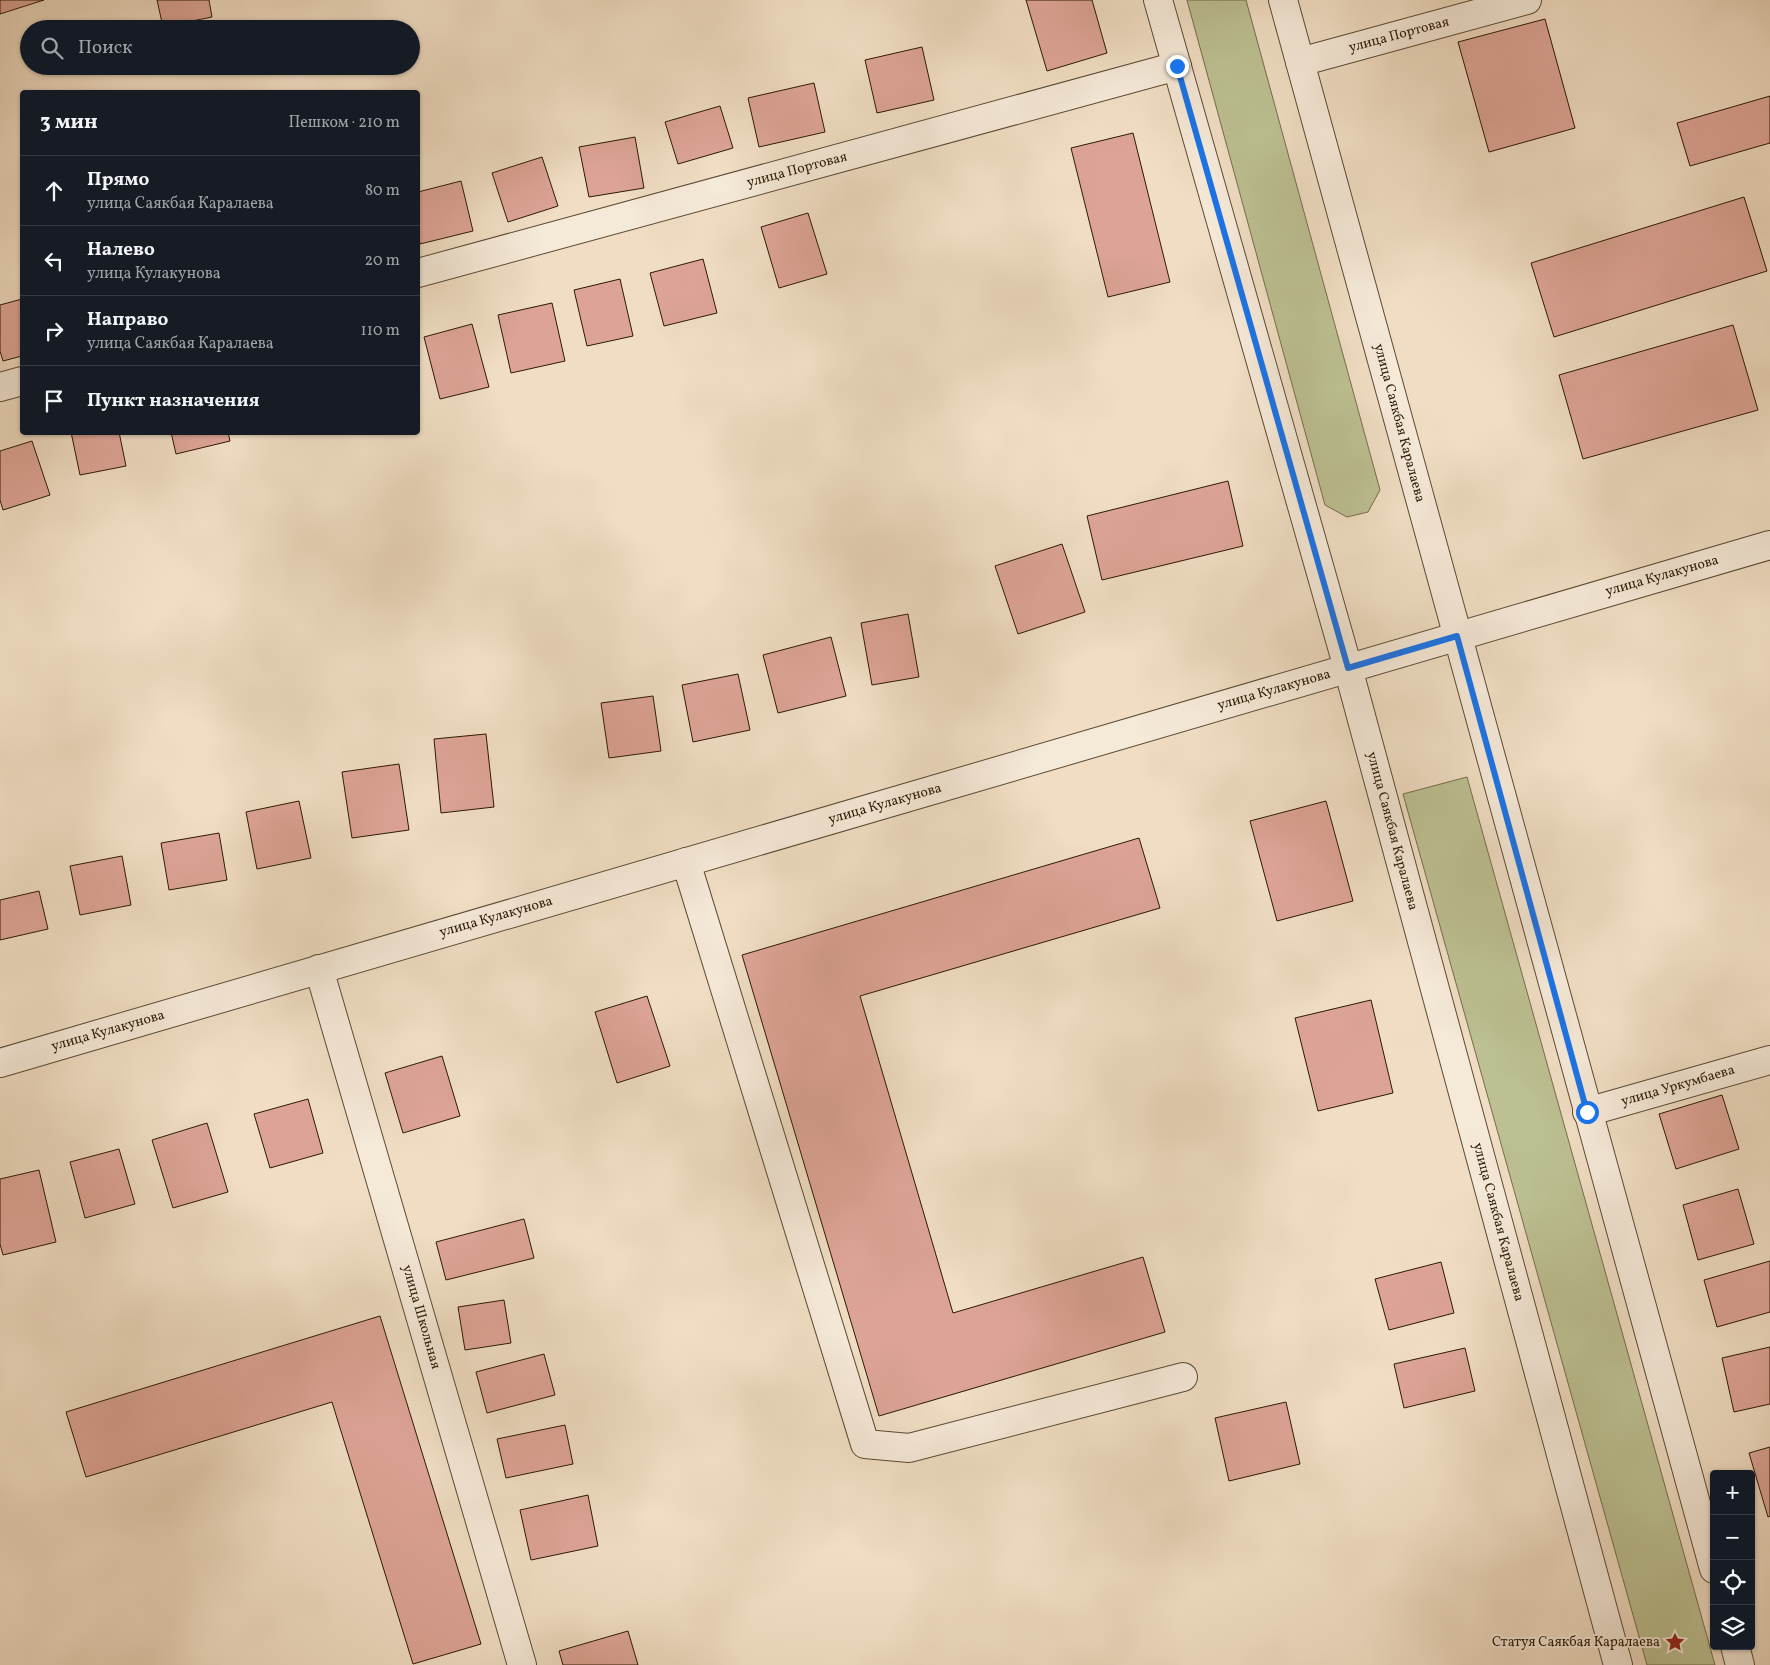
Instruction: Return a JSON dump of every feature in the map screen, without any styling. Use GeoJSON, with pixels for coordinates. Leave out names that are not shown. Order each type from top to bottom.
{"type":"FeatureCollection","features":[{"type":"Feature","properties":{"kind":"street","name":"улица Саякбая Каралаева"},"geometry":{"type":"LineString","coordinates":[[1158,0],[1348,668],[1618,1665]]}},
{"type":"Feature","properties":{"kind":"street","name":"улица Саякбая Каралаева"},"geometry":{"type":"LineString","coordinates":[[1283,0],[1711,1560]]}},
{"type":"Feature","properties":{"kind":"street","name":"улица Портовая"},"geometry":{"type":"LineString","coordinates":[[1300,62],[1527,0]]}},
{"type":"Feature","properties":{"kind":"street","name":"улица Портовая"},"geometry":{"type":"LineString","coordinates":[[420,272],[1177,66]]}},
{"type":"Feature","properties":{"kind":"street"},"geometry":{"type":"LineString","coordinates":[[0,387],[20,381]]}},
{"type":"Feature","properties":{"kind":"street","name":"улица Кулакунова"},"geometry":{"type":"LineString","coordinates":[[0,1063],[1770,544]]}},
{"type":"Feature","properties":{"kind":"street"},"geometry":{"type":"LineString","coordinates":[[686,862],[865,1444],[909,1448],[1183,1376]]}},
{"type":"Feature","properties":{"kind":"street","name":"улица Школьная"},"geometry":{"type":"LineString","coordinates":[[320,969],[522,1665]]}},
{"type":"Feature","properties":{"kind":"street","name":"улица Уркумбаева"},"geometry":{"type":"LineString","coordinates":[[1587,1112],[1770,1060]]}},
{"type":"Feature","properties":{"kind":"street"},"geometry":{"type":"LineString","coordinates":[[1736,1650],[1740,1665]]}},
{"type":"Feature","properties":{"kind":"green space"},"geometry":{"type":"Polygon","coordinates":[[[1187,0],[1246,0],[1380,490],[1368,512],[1347,517],[1325,505],[1187,0]]]}},
{"type":"Feature","properties":{"kind":"green space"},"geometry":{"type":"Polygon","coordinates":[[[1467,777],[1715,1665],[1647,1665],[1403,794],[1467,777]]]}},
{"type":"Feature","properties":{"kind":"building"},"geometry":{"type":"Polygon","coordinates":[[[0,0],[44,0],[0,14],[0,0]]]}},
{"type":"Feature","properties":{"kind":"building"},"geometry":{"type":"Polygon","coordinates":[[[157,0],[209,0],[212,17],[197,20],[161,20],[157,0]]]}},
{"type":"Feature","properties":{"kind":"building"},"geometry":{"type":"Polygon","coordinates":[[[1026,0],[1092,0],[1107,53],[1047,71],[1026,0]]]}},
{"type":"Feature","properties":{"kind":"building"},"geometry":{"type":"Polygon","coordinates":[[[1545,19],[1575,128],[1489,152],[1458,42],[1545,19]]]}},
{"type":"Feature","properties":{"kind":"building"},"geometry":{"type":"Polygon","coordinates":[[[922,47],[934,100],[877,113],[865,60],[922,47]]]}},
{"type":"Feature","properties":{"kind":"building"},"geometry":{"type":"Polygon","coordinates":[[[814,83],[825,132],[759,147],[748,98],[814,83]]]}},
{"type":"Feature","properties":{"kind":"building"},"geometry":{"type":"Polygon","coordinates":[[[1770,96],[1770,143],[1690,166],[1677,123],[1770,96]]]}},
{"type":"Feature","properties":{"kind":"building"},"geometry":{"type":"Polygon","coordinates":[[[720,106],[733,148],[678,164],[665,122],[720,106]]]}},
{"type":"Feature","properties":{"kind":"building"},"geometry":{"type":"Polygon","coordinates":[[[1133,133],[1170,282],[1108,297],[1071,148],[1133,133]]]}},
{"type":"Feature","properties":{"kind":"building"},"geometry":{"type":"Polygon","coordinates":[[[635,137],[644,188],[589,197],[579,147],[635,137]]]}},
{"type":"Feature","properties":{"kind":"building"},"geometry":{"type":"Polygon","coordinates":[[[542,157],[558,206],[508,222],[492,173],[542,157]]]}},
{"type":"Feature","properties":{"kind":"building"},"geometry":{"type":"Polygon","coordinates":[[[461,181],[473,231],[420,244],[420,191],[461,181]]]}},
{"type":"Feature","properties":{"kind":"building"},"geometry":{"type":"Polygon","coordinates":[[[1744,197],[1767,271],[1554,337],[1531,263],[1744,197]]]}},
{"type":"Feature","properties":{"kind":"building"},"geometry":{"type":"Polygon","coordinates":[[[808,213],[827,274],[779,288],[761,227],[808,213]]]}},
{"type":"Feature","properties":{"kind":"building"},"geometry":{"type":"Polygon","coordinates":[[[703,259],[717,313],[664,326],[650,273],[703,259]]]}},
{"type":"Feature","properties":{"kind":"building"},"geometry":{"type":"Polygon","coordinates":[[[620,279],[633,336],[587,346],[574,290],[620,279]]]}},
{"type":"Feature","properties":{"kind":"building"},"geometry":{"type":"Polygon","coordinates":[[[20,300],[20,357],[3,361],[0,351],[0,305],[20,300]]]}},
{"type":"Feature","properties":{"kind":"building"},"geometry":{"type":"Polygon","coordinates":[[[552,303],[565,361],[511,373],[498,315],[552,303]]]}},
{"type":"Feature","properties":{"kind":"building"},"geometry":{"type":"Polygon","coordinates":[[[472,324],[489,387],[440,399],[424,337],[472,324]]]}},
{"type":"Feature","properties":{"kind":"building"},"geometry":{"type":"Polygon","coordinates":[[[1733,325],[1758,410],[1583,459],[1559,375],[1733,325]]]}},
{"type":"Feature","properties":{"kind":"building"},"geometry":{"type":"Polygon","coordinates":[[[72,435],[120,435],[126,466],[80,475],[72,435]]]}},
{"type":"Feature","properties":{"kind":"building"},"geometry":{"type":"Polygon","coordinates":[[[172,435],[229,435],[230,441],[176,454],[172,435]]]}},
{"type":"Feature","properties":{"kind":"building"},"geometry":{"type":"Polygon","coordinates":[[[32,441],[50,495],[3,510],[0,500],[0,451],[32,441]]]}},
{"type":"Feature","properties":{"kind":"building"},"geometry":{"type":"Polygon","coordinates":[[[1228,481],[1243,546],[1102,580],[1087,516],[1228,481]]]}},
{"type":"Feature","properties":{"kind":"building"},"geometry":{"type":"Polygon","coordinates":[[[1062,544],[1085,612],[1018,634],[995,566],[1062,544]]]}},
{"type":"Feature","properties":{"kind":"building"},"geometry":{"type":"Polygon","coordinates":[[[908,614],[919,677],[872,685],[861,623],[908,614]]]}},
{"type":"Feature","properties":{"kind":"building"},"geometry":{"type":"Polygon","coordinates":[[[831,637],[846,696],[778,713],[763,655],[831,637]]]}},
{"type":"Feature","properties":{"kind":"building"},"geometry":{"type":"Polygon","coordinates":[[[738,674],[750,730],[693,742],[682,685],[738,674]]]}},
{"type":"Feature","properties":{"kind":"building"},"geometry":{"type":"Polygon","coordinates":[[[653,696],[661,751],[609,758],[601,703],[653,696]]]}},
{"type":"Feature","properties":{"kind":"building"},"geometry":{"type":"Polygon","coordinates":[[[486,734],[494,807],[441,813],[434,739],[486,734]]]}},
{"type":"Feature","properties":{"kind":"building"},"geometry":{"type":"Polygon","coordinates":[[[399,764],[409,830],[352,838],[342,772],[399,764]]]}},
{"type":"Feature","properties":{"kind":"building"},"geometry":{"type":"Polygon","coordinates":[[[299,801],[311,858],[257,869],[246,812],[299,801]]]}},
{"type":"Feature","properties":{"kind":"building"},"geometry":{"type":"Polygon","coordinates":[[[1326,801],[1353,901],[1277,921],[1250,821],[1326,801]]]}},
{"type":"Feature","properties":{"kind":"building"},"geometry":{"type":"Polygon","coordinates":[[[219,833],[227,880],[169,890],[161,843],[219,833]]]}},
{"type":"Feature","properties":{"kind":"building"},"geometry":{"type":"Polygon","coordinates":[[[1139,838],[1160,908],[860,996],[953,1313],[1143,1257],[1165,1332],[879,1416],[742,955],[1139,838]]]}},
{"type":"Feature","properties":{"kind":"building"},"geometry":{"type":"Polygon","coordinates":[[[122,856],[131,905],[80,915],[70,866],[122,856]]]}},
{"type":"Feature","properties":{"kind":"building"},"geometry":{"type":"Polygon","coordinates":[[[39,891],[48,929],[0,940],[0,900],[39,891]]]}},
{"type":"Feature","properties":{"kind":"building"},"geometry":{"type":"Polygon","coordinates":[[[647,996],[670,1066],[617,1083],[595,1012],[647,996]]]}},
{"type":"Feature","properties":{"kind":"building"},"geometry":{"type":"Polygon","coordinates":[[[1371,1000],[1393,1093],[1318,1111],[1295,1018],[1371,1000]]]}},
{"type":"Feature","properties":{"kind":"building"},"geometry":{"type":"Polygon","coordinates":[[[442,1056],[460,1116],[403,1133],[385,1073],[442,1056]]]}},
{"type":"Feature","properties":{"kind":"building"},"geometry":{"type":"Polygon","coordinates":[[[1722,1095],[1739,1149],[1676,1169],[1659,1114],[1722,1095]]]}},
{"type":"Feature","properties":{"kind":"building"},"geometry":{"type":"Polygon","coordinates":[[[308,1099],[323,1153],[270,1168],[254,1114],[308,1099]]]}},
{"type":"Feature","properties":{"kind":"building"},"geometry":{"type":"Polygon","coordinates":[[[207,1123],[228,1192],[173,1208],[152,1140],[207,1123]]]}},
{"type":"Feature","properties":{"kind":"building"},"geometry":{"type":"Polygon","coordinates":[[[119,1149],[135,1204],[85,1218],[70,1162],[119,1149]]]}},
{"type":"Feature","properties":{"kind":"building"},"geometry":{"type":"Polygon","coordinates":[[[39,1170],[56,1242],[3,1255],[0,1244],[0,1179],[39,1170]]]}},
{"type":"Feature","properties":{"kind":"building"},"geometry":{"type":"Polygon","coordinates":[[[1738,1189],[1754,1244],[1698,1260],[1683,1205],[1738,1189]]]}},
{"type":"Feature","properties":{"kind":"building"},"geometry":{"type":"Polygon","coordinates":[[[524,1219],[534,1258],[446,1280],[436,1242],[524,1219]]]}},
{"type":"Feature","properties":{"kind":"building"},"geometry":{"type":"Polygon","coordinates":[[[1770,1261],[1770,1312],[1717,1327],[1704,1280],[1770,1261]]]}},
{"type":"Feature","properties":{"kind":"building"},"geometry":{"type":"Polygon","coordinates":[[[1441,1262],[1454,1313],[1389,1330],[1375,1279],[1441,1262]]]}},
{"type":"Feature","properties":{"kind":"building"},"geometry":{"type":"Polygon","coordinates":[[[504,1300],[511,1343],[465,1350],[458,1307],[504,1300]]]}},
{"type":"Feature","properties":{"kind":"building"},"geometry":{"type":"Polygon","coordinates":[[[380,1316],[481,1644],[413,1664],[332,1402],[86,1477],[66,1412],[380,1316]]]}},
{"type":"Feature","properties":{"kind":"building"},"geometry":{"type":"Polygon","coordinates":[[[1770,1347],[1770,1404],[1734,1412],[1722,1358],[1770,1347]]]}},
{"type":"Feature","properties":{"kind":"building"},"geometry":{"type":"Polygon","coordinates":[[[1465,1348],[1475,1391],[1404,1408],[1394,1364],[1465,1348]]]}},
{"type":"Feature","properties":{"kind":"building"},"geometry":{"type":"Polygon","coordinates":[[[544,1354],[555,1395],[487,1413],[476,1372],[544,1354]]]}},
{"type":"Feature","properties":{"kind":"building"},"geometry":{"type":"Polygon","coordinates":[[[1286,1402],[1300,1464],[1229,1481],[1215,1418],[1286,1402]]]}},
{"type":"Feature","properties":{"kind":"building"},"geometry":{"type":"Polygon","coordinates":[[[565,1425],[573,1464],[506,1478],[497,1439],[565,1425]]]}},
{"type":"Feature","properties":{"kind":"building"},"geometry":{"type":"Polygon","coordinates":[[[1770,1447],[1770,1516],[1768,1517],[1755,1470],[1749,1453],[1770,1447]]]}},
{"type":"Feature","properties":{"kind":"building"},"geometry":{"type":"Polygon","coordinates":[[[588,1495],[598,1546],[531,1560],[520,1510],[588,1495]]]}},
{"type":"Feature","properties":{"kind":"building"},"geometry":{"type":"Polygon","coordinates":[[[628,1631],[638,1665],[563,1665],[559,1651],[628,1631]]]}},
{"type":"Feature","properties":{"kind":"place","name":"Статуя Саякбая Каралаева"},"geometry":{"type":"Point","coordinates":[1675,1642]}},
{"type":"Feature","properties":{"kind":"route"},"geometry":{"type":"LineString","coordinates":[[1177,66],[1348,668],[1457,636],[1587,1112]]}}]}
